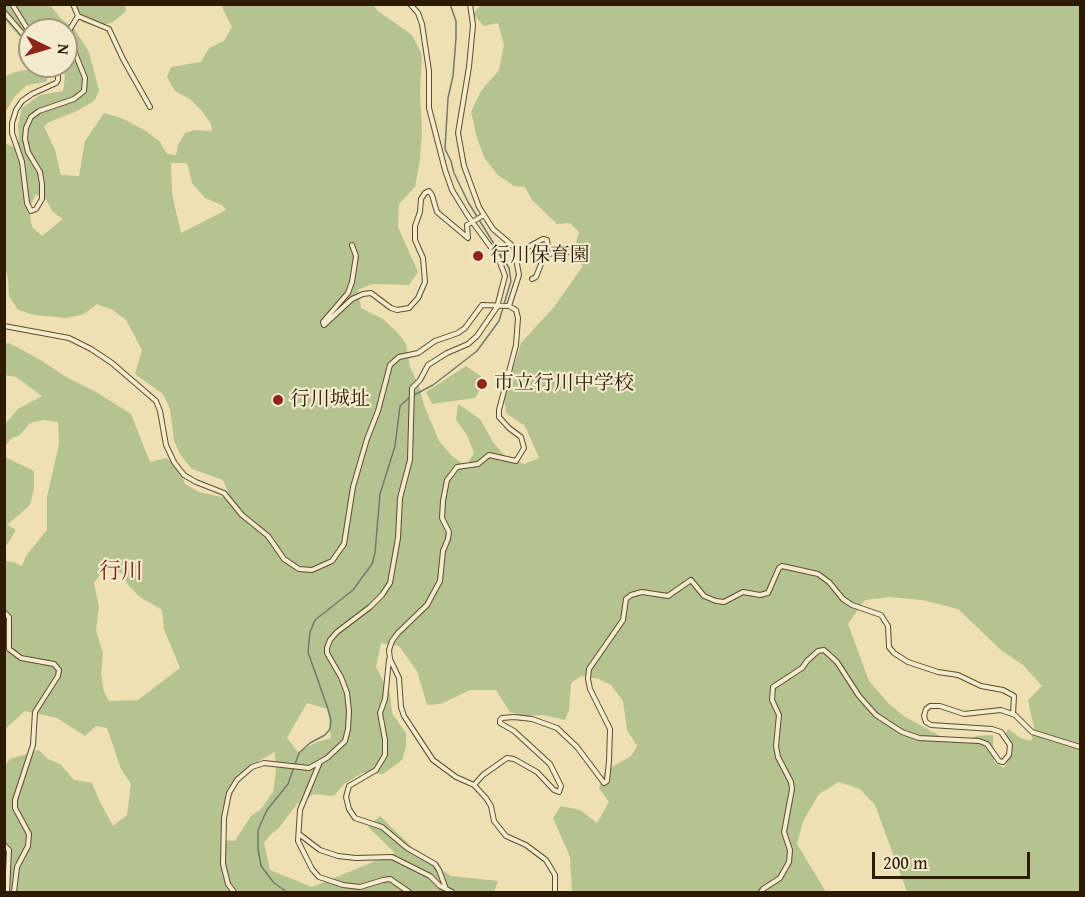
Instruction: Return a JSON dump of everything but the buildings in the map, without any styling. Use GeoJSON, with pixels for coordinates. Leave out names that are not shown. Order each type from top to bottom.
{"type":"FeatureCollection","features":[{"type":"Feature","properties":{"kind":"street"},"geometry":{"type":"LineString","coordinates":[[12,4],[20,18]]}},
{"type":"Feature","properties":{"kind":"street"},"geometry":{"type":"LineString","coordinates":[[73,4],[78,16],[109,29],[150,107]]}},
{"type":"Feature","properties":{"kind":"street"},"geometry":{"type":"LineString","coordinates":[[234,892],[228,884],[224,864],[224,818],[229,793],[237,780],[252,767],[264,763],[309,768],[320,762],[345,741],[349,711],[347,693],[341,676],[327,653],[327,648],[337,632],[382,595],[393,574],[400,498],[410,460],[412,388],[420,380],[428,365],[468,344],[477,336],[497,307],[504,271],[498,257],[452,190],[429,108],[429,70],[422,24],[418,13],[410,4]]}},
{"type":"Feature","properties":{"kind":"street"},"geometry":{"type":"LineString","coordinates":[[470,4],[473,25],[469,67],[458,133],[464,166],[475,198],[493,229],[511,244],[515,254],[519,275],[509,306]]}},
{"type":"Feature","properties":{"kind":"street"},"geometry":{"type":"LineString","coordinates":[[4,12],[18,28]]}},
{"type":"Feature","properties":{"kind":"street"},"geometry":{"type":"LineString","coordinates":[[58,78],[56,83],[22,101],[12,123],[14,142],[22,162],[27,203],[31,211],[36,209],[42,199],[42,184],[40,172],[28,152],[25,139],[26,128],[31,117],[39,111],[74,99],[84,91],[85,78],[78,60]]}},
{"type":"Feature","properties":{"kind":"street"},"geometry":{"type":"LineString","coordinates":[[352,245],[356,256],[352,282],[348,292],[323,322],[324,325],[352,299],[363,294],[371,293],[397,310],[409,308],[418,298],[425,282],[423,258],[415,240],[415,226],[420,212],[421,199],[425,193],[429,191],[432,195],[436,212],[468,238],[467,227],[484,215]]}},
{"type":"Feature","properties":{"kind":"street"},"geometry":{"type":"LineString","coordinates":[[515,254],[543,239],[547,240],[548,246],[545,254],[536,277],[532,279]]}},
{"type":"Feature","properties":{"kind":"street"},"geometry":{"type":"LineString","coordinates":[[545,254],[570,252]]}},
{"type":"Feature","properties":{"kind":"street"},"geometry":{"type":"LineString","coordinates":[[4,326],[69,338],[112,363],[156,401],[166,445],[174,462],[184,475],[196,483],[224,493],[242,515],[268,536],[284,559],[299,569],[312,570],[332,561],[344,544],[353,487],[378,411],[390,365],[399,357],[418,353],[435,341],[458,333],[471,322],[482,305],[509,306],[516,310],[518,318],[516,345],[499,410],[500,417],[521,437],[524,448],[516,461],[489,455],[478,464],[458,467],[447,480],[442,518],[449,532],[443,551],[440,581],[427,605],[412,617],[392,641],[389,650],[385,699],[380,713],[386,740],[385,755],[376,770],[349,786],[346,797],[349,809],[355,818],[382,828],[407,848],[435,864],[446,889]]}},
{"type":"Feature","properties":{"kind":"street"},"geometry":{"type":"LineString","coordinates":[[474,785],[483,775],[507,758],[514,759],[537,772],[554,790],[559,792],[561,786],[550,764],[523,739],[500,723],[502,718],[514,717],[532,719],[557,728],[578,747],[604,783],[607,781],[610,729],[590,689],[589,669],[623,620],[626,599],[642,592],[668,596],[691,580],[704,596],[716,601],[724,602],[743,592],[760,595],[768,593],[782,566],[818,574],[852,605],[881,615],[888,626],[889,646],[894,653],[908,662],[930,670],[958,675],[981,686],[1003,690],[1014,696],[1013,714]]}},
{"type":"Feature","properties":{"kind":"street"},"geometry":{"type":"LineString","coordinates":[[4,612],[9,617],[9,650],[21,658],[54,664],[59,670],[58,676],[35,712],[33,745],[15,800],[15,808],[29,834],[28,846],[17,867],[14,892]]}},
{"type":"Feature","properties":{"kind":"street"},"geometry":{"type":"LineString","coordinates":[[761,892],[780,878],[789,862],[790,850],[784,832],[792,789],[791,782],[777,756],[779,715],[772,700],[773,687],[802,668],[818,651],[824,650],[837,662],[859,696],[876,716],[902,732],[919,738],[979,741],[987,744],[999,761],[1003,762],[1009,755],[1010,745],[1001,732],[992,729],[931,725],[926,722],[924,716],[926,709],[930,706],[940,706],[964,714],[1001,710],[1013,714],[1032,732],[1080,747]]}},
{"type":"Feature","properties":{"kind":"street"},"geometry":{"type":"LineString","coordinates":[[390,659],[399,678],[401,707],[404,716],[433,760],[456,777],[474,785],[491,806],[498,829],[506,836],[539,853],[551,866],[555,875],[555,892]]}},
{"type":"Feature","properties":{"kind":"street"},"geometry":{"type":"LineString","coordinates":[[320,762],[300,810],[298,834],[303,855],[312,869],[319,877],[343,885],[360,886],[390,879],[409,892]]}},
{"type":"Feature","properties":{"kind":"street"},"geometry":{"type":"LineString","coordinates":[[298,834],[320,850],[338,856],[392,857],[430,876],[452,892]]}},
{"type":"Feature","properties":{"kind":"street"},"geometry":{"type":"LineString","coordinates":[[4,844],[9,850],[7,892]]}},
{"type":"Feature","properties":{"kind":"green space"},"geometry":{"type":"Polygon","coordinates":[[[5,5],[50,5],[60,18],[18,18],[18,35],[5,21],[5,5]]]}},
{"type":"Feature","properties":{"kind":"green space"},"geometry":{"type":"Polygon","coordinates":[[[74,5],[125,5],[126,11],[113,22],[97,27],[82,22],[74,5]]]}},
{"type":"Feature","properties":{"kind":"green space"},"geometry":{"type":"Polygon","coordinates":[[[221,5],[373,5],[412,35],[422,55],[420,159],[415,187],[399,204],[398,227],[418,272],[409,285],[372,284],[358,290],[361,308],[383,319],[406,344],[410,367],[419,386],[424,405],[439,441],[452,456],[466,466],[474,453],[467,435],[456,420],[458,404],[480,419],[493,442],[505,456],[524,464],[539,458],[525,426],[506,413],[503,391],[521,343],[554,307],[583,266],[573,253],[579,232],[570,223],[557,224],[532,200],[525,187],[514,186],[498,175],[485,159],[471,112],[481,91],[499,70],[504,45],[498,23],[484,26],[473,14],[481,5],[1080,5],[1080,892],[907,892],[875,805],[860,789],[839,782],[819,794],[803,821],[797,844],[826,892],[572,892],[570,857],[553,818],[561,806],[580,810],[597,823],[609,802],[599,788],[605,771],[631,756],[637,746],[627,730],[623,701],[611,685],[599,679],[581,676],[571,683],[569,710],[565,720],[510,712],[496,690],[470,690],[441,704],[427,705],[417,671],[399,646],[381,643],[376,667],[390,694],[392,713],[406,733],[406,746],[402,760],[383,774],[362,773],[344,784],[334,796],[314,794],[297,804],[264,843],[270,870],[312,887],[395,853],[368,827],[380,816],[420,855],[451,876],[498,881],[494,892],[5,892],[4,766],[10,759],[39,750],[48,759],[60,764],[74,780],[92,783],[113,826],[127,815],[131,784],[121,769],[107,728],[96,726],[85,736],[57,718],[25,711],[5,729],[5,561],[22,566],[26,556],[47,530],[47,497],[59,444],[58,422],[43,420],[30,423],[20,435],[12,438],[5,446],[5,424],[18,409],[42,396],[16,377],[5,375],[5,344],[9,343],[39,359],[131,414],[150,462],[166,458],[179,468],[185,484],[199,492],[231,499],[223,480],[192,469],[181,456],[174,441],[170,409],[163,394],[135,374],[142,350],[126,320],[113,310],[97,304],[84,314],[67,318],[34,315],[18,310],[9,296],[4,262],[4,136],[6,144],[14,147],[19,140],[18,125],[22,108],[40,95],[63,91],[65,78],[78,78],[78,35],[89,52],[99,91],[94,101],[44,126],[55,150],[61,175],[79,176],[85,141],[104,113],[121,118],[146,131],[160,142],[167,154],[176,155],[178,145],[185,133],[195,130],[212,131],[211,124],[202,111],[190,99],[175,91],[167,77],[171,67],[201,62],[209,48],[224,41],[232,27],[221,5]],[[171,163],[172,194],[181,233],[226,210],[222,205],[205,198],[192,183],[187,163],[171,163]],[[35,195],[29,210],[32,227],[42,236],[63,219],[53,212],[44,196],[35,195]],[[105,568],[94,583],[99,607],[96,631],[103,653],[101,674],[104,692],[109,701],[138,700],[180,668],[164,629],[162,610],[140,597],[121,573],[105,568]],[[890,597],[865,600],[848,624],[869,681],[889,704],[905,717],[942,737],[960,741],[977,736],[993,735],[994,762],[1004,768],[1010,757],[1004,737],[1008,729],[1021,738],[1031,741],[1034,728],[1028,700],[1042,686],[1023,665],[1001,650],[958,609],[922,600],[890,597]],[[307,703],[287,738],[298,752],[331,738],[328,709],[307,703]],[[275,752],[253,764],[236,785],[223,820],[221,840],[235,841],[251,816],[261,809],[273,792],[276,771],[275,752]]]}},
{"type":"Feature","properties":{"kind":"green space"},"geometry":{"type":"Polygon","coordinates":[[[18,71],[18,78],[48,78],[46,82],[27,85],[15,96],[6,111],[5,121],[5,76],[18,71]]]}},
{"type":"Feature","properties":{"kind":"green space"},"geometry":{"type":"Polygon","coordinates":[[[466,366],[486,380],[475,398],[432,404],[426,392],[466,366]]]}},
{"type":"Feature","properties":{"kind":"green space"},"geometry":{"type":"Polygon","coordinates":[[[5,457],[34,471],[34,488],[30,505],[7,525],[16,530],[5,548],[5,457]]]}},
{"type":"Feature","properties":{"kind":"waterway"},"geometry":{"type":"LineString","coordinates":[[450,4],[456,21],[456,38],[453,76],[448,98],[445,149],[468,202],[509,268],[511,281],[504,304]]}},
{"type":"Feature","properties":{"kind":"waterway"},"geometry":{"type":"LineString","coordinates":[[414,395],[433,385],[477,351],[499,321],[503,308]]}},
{"type":"Feature","properties":{"kind":"waterway"},"geometry":{"type":"LineString","coordinates":[[287,892],[274,883],[261,866],[258,830],[267,810],[288,784],[299,753],[330,729],[331,720],[308,652],[310,632],[315,620],[353,590],[372,564],[380,494],[395,446],[400,406],[410,397]]}},
{"type":"Feature","properties":{"kind":"place","name":"行川保育園"},"geometry":{"type":"Point","coordinates":[478,256]}},
{"type":"Feature","properties":{"kind":"place","name":"市立行川中学校"},"geometry":{"type":"Point","coordinates":[482,384]}},
{"type":"Feature","properties":{"kind":"place","name":"行川城址"},"geometry":{"type":"Point","coordinates":[278,400]}},
{"type":"Feature","properties":{"kind":"district","name":"行川"},"geometry":{"type":"Point","coordinates":[121,572]}}]}
